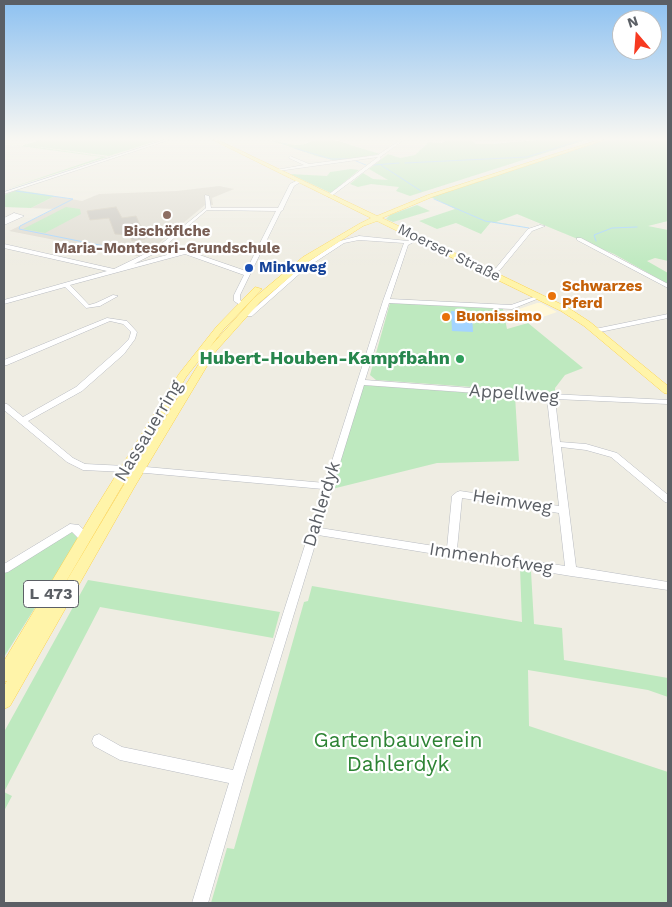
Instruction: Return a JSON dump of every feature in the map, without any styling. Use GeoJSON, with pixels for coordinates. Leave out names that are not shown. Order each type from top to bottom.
{"type":"FeatureCollection","features":[{"type":"Feature","properties":{"kind":"main road","name":"L 473"},"geometry":{"type":"LineString","coordinates":[[373,217],[415,198],[463,182]]}},
{"type":"Feature","properties":{"kind":"main road","name":"L 473"},"geometry":{"type":"LineString","coordinates":[[373,217],[472,182]]}},
{"type":"Feature","properties":{"kind":"main road","name":"Moerser Straße"},"geometry":{"type":"LineString","coordinates":[[302,183],[489,272],[576,316],[668,391]]}},
{"type":"Feature","properties":{"kind":"main road","name":"Nassauerring"},"geometry":{"type":"LineString","coordinates":[[4,676],[84,537],[133,470],[212,350],[245,311],[285,275],[306,259],[373,217]]}},
{"type":"Feature","properties":{"kind":"main road","name":"Nassauerring"},"geometry":{"type":"LineString","coordinates":[[4,701],[133,470]]}},
{"type":"Feature","properties":{"kind":"street"},"geometry":{"type":"LineString","coordinates":[[4,193],[37,182]]}},
{"type":"Feature","properties":{"kind":"street"},"geometry":{"type":"LineString","coordinates":[[330,196],[347,182]]}},
{"type":"Feature","properties":{"kind":"street"},"geometry":{"type":"LineString","coordinates":[[245,311],[236,301],[237,295],[291,188],[302,183]]}},
{"type":"Feature","properties":{"kind":"street"},"geometry":{"type":"LineString","coordinates":[[207,196],[209,208]]}},
{"type":"Feature","properties":{"kind":"street"},"geometry":{"type":"LineString","coordinates":[[4,246],[116,271],[157,250],[209,208],[281,210]]}},
{"type":"Feature","properties":{"kind":"street"},"geometry":{"type":"LineString","coordinates":[[489,272],[498,269],[530,230],[542,226]]}},
{"type":"Feature","properties":{"kind":"street","name":"Nassauerring"},"geometry":{"type":"LineString","coordinates":[[245,311],[304,267],[342,242],[359,238],[407,242]]}},
{"type":"Feature","properties":{"kind":"street"},"geometry":{"type":"LineString","coordinates":[[407,242],[418,238]]}},
{"type":"Feature","properties":{"kind":"street"},"geometry":{"type":"LineString","coordinates":[[579,239],[668,286]]}},
{"type":"Feature","properties":{"kind":"street","name":"Dahlerdyk"},"geometry":{"type":"LineString","coordinates":[[200,903],[327,486],[386,301],[407,242]]}},
{"type":"Feature","properties":{"kind":"street"},"geometry":{"type":"LineString","coordinates":[[4,302],[185,252],[248,274]]}},
{"type":"Feature","properties":{"kind":"street"},"geometry":{"type":"LineString","coordinates":[[66,285],[88,307],[98,306],[115,296]]}},
{"type":"Feature","properties":{"kind":"street"},"geometry":{"type":"LineString","coordinates":[[386,301],[512,307],[539,297]]}},
{"type":"Feature","properties":{"kind":"street"},"geometry":{"type":"LineString","coordinates":[[595,331],[668,316]]}},
{"type":"Feature","properties":{"kind":"street"},"geometry":{"type":"LineString","coordinates":[[4,363],[109,319],[125,322],[134,332],[132,338],[121,352],[79,389],[22,421]]}},
{"type":"Feature","properties":{"kind":"street","name":"Appellweg"},"geometry":{"type":"LineString","coordinates":[[360,382],[550,396],[668,402]]}},
{"type":"Feature","properties":{"kind":"street"},"geometry":{"type":"LineString","coordinates":[[550,396],[571,572]]}},
{"type":"Feature","properties":{"kind":"street"},"geometry":{"type":"LineString","coordinates":[[4,406],[70,460],[83,467],[327,486]]}},
{"type":"Feature","properties":{"kind":"street"},"geometry":{"type":"LineString","coordinates":[[556,444],[586,447],[614,455],[668,500]]}},
{"type":"Feature","properties":{"kind":"street","name":"Heimweg"},"geometry":{"type":"LineString","coordinates":[[452,551],[457,496],[460,494],[564,510]]}},
{"type":"Feature","properties":{"kind":"street"},"geometry":{"type":"LineString","coordinates":[[4,569],[70,528],[75,528],[84,537]]}},
{"type":"Feature","properties":{"kind":"street","name":"Immenhofweg"},"geometry":{"type":"LineString","coordinates":[[314,531],[668,586]]}},
{"type":"Feature","properties":{"kind":"street"},"geometry":{"type":"LineString","coordinates":[[99,740],[120,753],[237,778]]}},
{"type":"Feature","properties":{"kind":"shaded area"},"geometry":{"type":"Polygon","coordinates":[[[219,186],[234,189],[212,198],[213,205],[205,205],[142,257],[9,231],[54,209],[31,208],[55,196],[82,201],[99,194],[177,191],[219,186]]]}},
{"type":"Feature","properties":{"kind":"shaded area"},"geometry":{"type":"Polygon","coordinates":[[[541,303],[557,312],[534,320],[519,309],[541,303]]]}},
{"type":"Feature","properties":{"kind":"green space"},"geometry":{"type":"Polygon","coordinates":[[[308,182],[344,182],[331,193],[308,182]]]}},
{"type":"Feature","properties":{"kind":"green space"},"geometry":{"type":"Polygon","coordinates":[[[352,182],[453,182],[410,196],[396,191],[399,187],[371,184],[358,187],[350,184],[352,182]]]}},
{"type":"Feature","properties":{"kind":"green space"},"geometry":{"type":"Polygon","coordinates":[[[476,182],[668,182],[668,221],[648,226],[668,230],[668,261],[655,258],[647,261],[668,273],[668,284],[614,254],[517,214],[496,222],[527,227],[491,222],[481,234],[456,223],[437,229],[419,221],[455,209],[431,197],[476,182]]]}},
{"type":"Feature","properties":{"kind":"green space"},"geometry":{"type":"Polygon","coordinates":[[[17,190],[55,196],[31,208],[4,207],[4,195],[17,190]]]}},
{"type":"Feature","properties":{"kind":"green space"},"geometry":{"type":"Polygon","coordinates":[[[417,205],[430,211],[393,222],[386,219],[390,215],[417,205]]]}},
{"type":"Feature","properties":{"kind":"green space"},"geometry":{"type":"Polygon","coordinates":[[[66,207],[80,209],[81,214],[45,233],[23,229],[66,207]]]}},
{"type":"Feature","properties":{"kind":"green space","name":"Hubert-Houben-Kampfbahn"},"geometry":{"type":"Polygon","coordinates":[[[390,303],[503,309],[507,329],[528,323],[583,368],[565,375],[555,388],[555,393],[376,380],[370,375],[390,303]]]}},
{"type":"Feature","properties":{"kind":"green space"},"geometry":{"type":"Polygon","coordinates":[[[363,385],[515,396],[519,461],[437,463],[332,489],[363,385]]]}},
{"type":"Feature","properties":{"kind":"green space"},"geometry":{"type":"Polygon","coordinates":[[[74,531],[79,538],[4,657],[4,572],[74,531]]]}},
{"type":"Feature","properties":{"kind":"green space","name":"Gartenbauverein Dahlerdyk"},"geometry":{"type":"Polygon","coordinates":[[[520,567],[531,571],[534,624],[562,628],[564,660],[668,678],[668,697],[648,690],[528,670],[529,726],[668,772],[668,903],[211,903],[227,848],[234,849],[304,602],[308,601],[312,586],[522,622],[520,567]]]}},
{"type":"Feature","properties":{"kind":"green space"},"geometry":{"type":"Polygon","coordinates":[[[88,580],[280,612],[273,638],[100,607],[4,792],[4,732],[88,580]]]}},
{"type":"Feature","properties":{"kind":"green space"},"geometry":{"type":"Polygon","coordinates":[[[4,792],[12,796],[4,811],[4,792]]]}},
{"type":"Feature","properties":{"kind":"water"},"geometry":{"type":"Polygon","coordinates":[[[451,311],[472,312],[473,332],[452,331],[451,311]]]}},
{"type":"Feature","properties":{"kind":"building"},"geometry":{"type":"Polygon","coordinates":[[[116,207],[122,218],[136,216],[140,225],[146,227],[149,233],[143,234],[145,239],[132,241],[129,235],[115,234],[109,218],[90,220],[87,211],[116,207]]]}},
{"type":"Feature","properties":{"kind":"waterway"},"geometry":{"type":"LineString","coordinates":[[4,192],[34,182]]}},
{"type":"Feature","properties":{"kind":"waterway"},"geometry":{"type":"LineString","coordinates":[[408,182],[421,191]]}},
{"type":"Feature","properties":{"kind":"waterway"},"geometry":{"type":"LineString","coordinates":[[16,191],[73,199],[20,226],[19,229],[144,254]]}},
{"type":"Feature","properties":{"kind":"waterway"},"geometry":{"type":"LineString","coordinates":[[434,199],[485,221],[529,228]]}},
{"type":"Feature","properties":{"kind":"waterway"},"geometry":{"type":"LineString","coordinates":[[596,241],[594,235],[612,228],[637,227]]}},
{"type":"Feature","properties":{"kind":"place","name":"Bischöflche Maria-Montesori-Grundschule"},"geometry":{"type":"Point","coordinates":[167,215]}},
{"type":"Feature","properties":{"kind":"place","name":"Minkweg"},"geometry":{"type":"Point","coordinates":[249,268]}},
{"type":"Feature","properties":{"kind":"place","name":"Schwarzes Pferd"},"geometry":{"type":"Point","coordinates":[552,296]}},
{"type":"Feature","properties":{"kind":"place","name":"Buonissimo"},"geometry":{"type":"Point","coordinates":[446,317]}},
{"type":"Feature","properties":{"kind":"place","name":"Hubert-Houben-Kampfbahn"},"geometry":{"type":"Point","coordinates":[460,359]}}]}
